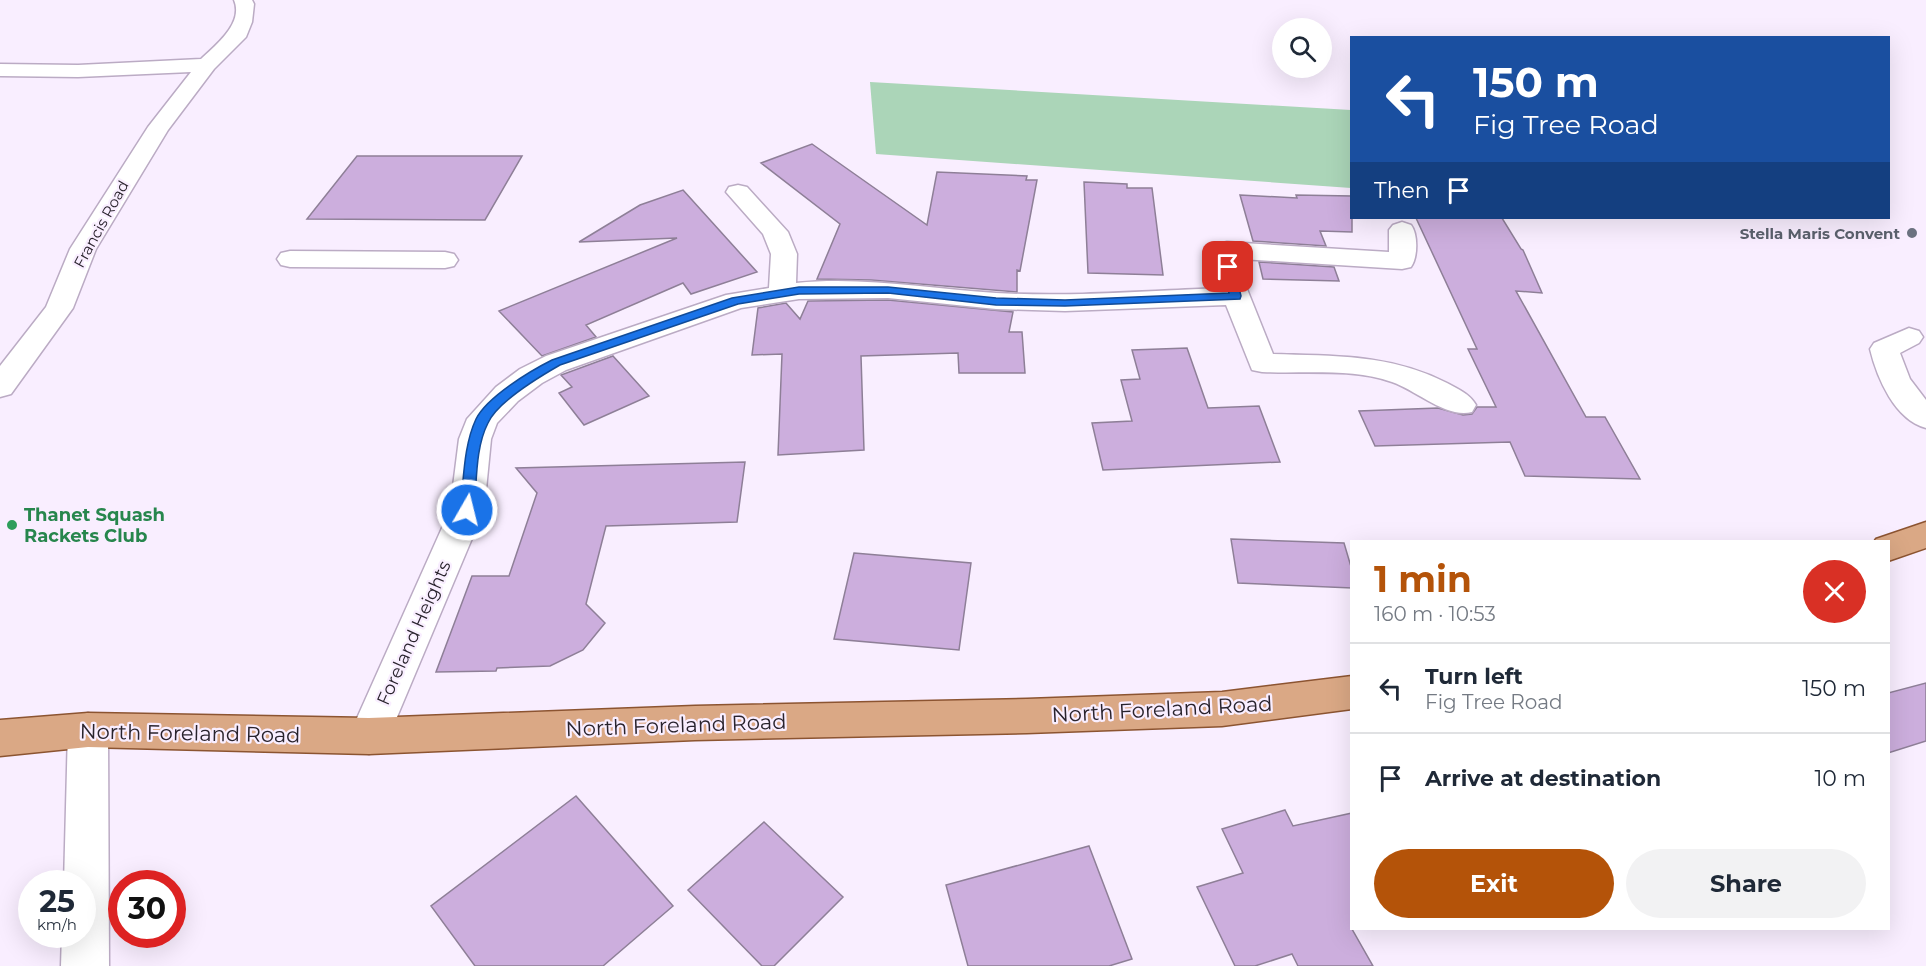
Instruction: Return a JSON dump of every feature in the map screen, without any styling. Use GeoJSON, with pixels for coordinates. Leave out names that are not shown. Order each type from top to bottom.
{"type":"FeatureCollection","features":[{"type":"Feature","properties":{"kind":"main road"},"geometry":{"type":"LineString","coordinates":[[1890,547],[1926,535]]}},
{"type":"Feature","properties":{"kind":"main road","name":"North Foreland Road"},"geometry":{"type":"LineString","coordinates":[[0,738],[88,730],[369,736],[695,723],[1015,717],[1222,709],[1350,692]]}},
{"type":"Feature","properties":{"kind":"street","name":"Francis Road"},"geometry":{"type":"LineString","coordinates":[[0,387],[59,308],[84,249],[144,149],[207,65],[236,37],[251,2]]}},
{"type":"Feature","properties":{"kind":"street"},"geometry":{"type":"LineString","coordinates":[[0,70],[39,72],[126,70],[207,65]]}},
{"type":"Feature","properties":{"kind":"street"},"geometry":{"type":"LineString","coordinates":[[738,192],[776,232],[784,254],[782,293]]}},
{"type":"Feature","properties":{"kind":"street"},"geometry":{"type":"LineString","coordinates":[[1402,230],[1402,261],[1227,250],[1233,288],[1262,363],[1343,366],[1393,372],[1431,387],[1461,405]]}},
{"type":"Feature","properties":{"kind":"street"},"geometry":{"type":"LineString","coordinates":[[290,259],[445,260]]}},
{"type":"Feature","properties":{"kind":"street","name":"Foreland Heights"},"geometry":{"type":"LineString","coordinates":[[369,736],[467,510],[475,439],[483,419],[507,394],[531,376],[556,363],[736,301],[782,293],[888,290],[996,302],[1065,303],[1233,288]]}},
{"type":"Feature","properties":{"kind":"street"},"geometry":{"type":"LineString","coordinates":[[1909,337],[1884,349],[1890,372],[1905,398],[1926,418]]}},
{"type":"Feature","properties":{"kind":"street"},"geometry":{"type":"LineString","coordinates":[[85,966],[88,730]]}},
{"type":"Feature","properties":{"kind":"green space"},"geometry":{"type":"Polygon","coordinates":[[[870,82],[1350,110],[1350,188],[876,154],[870,82]]]}},
{"type":"Feature","properties":{"kind":"building"},"geometry":{"type":"Polygon","coordinates":[[[812,144],[927,225],[937,172],[1027,176],[1026,180],[1037,180],[1020,271],[1017,270],[1017,292],[871,280],[817,279],[840,224],[761,163],[812,144]]]}},
{"type":"Feature","properties":{"kind":"building"},"geometry":{"type":"Polygon","coordinates":[[[357,156],[522,156],[485,220],[307,219],[357,156]]]}},
{"type":"Feature","properties":{"kind":"building"},"geometry":{"type":"Polygon","coordinates":[[[1084,182],[1127,184],[1127,188],[1152,188],[1163,275],[1088,273],[1084,182]]]}},
{"type":"Feature","properties":{"kind":"building"},"geometry":{"type":"Polygon","coordinates":[[[683,190],[757,272],[691,294],[683,283],[586,325],[596,337],[542,356],[499,311],[677,238],[579,242],[640,205],[683,190]]]}},
{"type":"Feature","properties":{"kind":"building"},"geometry":{"type":"Polygon","coordinates":[[[1240,195],[1297,198],[1296,195],[1350,196],[1352,232],[1320,231],[1326,246],[1253,241],[1240,195]]]}},
{"type":"Feature","properties":{"kind":"building"},"geometry":{"type":"Polygon","coordinates":[[[1416,219],[1503,219],[1523,250],[1542,293],[1516,291],[1586,417],[1605,417],[1640,479],[1525,476],[1510,442],[1375,446],[1359,411],[1438,408],[1463,415],[1472,414],[1477,407],[1496,407],[1468,349],[1477,349],[1416,219]]]}},
{"type":"Feature","properties":{"kind":"building"},"geometry":{"type":"Polygon","coordinates":[[[1259,262],[1334,267],[1339,281],[1263,279],[1259,262]]]}},
{"type":"Feature","properties":{"kind":"building"},"geometry":{"type":"Polygon","coordinates":[[[888,300],[1013,312],[1009,332],[1022,332],[1025,373],[959,373],[958,353],[861,356],[864,450],[778,455],[782,354],[752,355],[758,308],[786,303],[800,319],[808,301],[888,300]]]}},
{"type":"Feature","properties":{"kind":"building"},"geometry":{"type":"Polygon","coordinates":[[[1187,348],[1208,408],[1259,406],[1280,462],[1103,470],[1092,423],[1132,421],[1121,380],[1140,379],[1132,350],[1187,348]]]}},
{"type":"Feature","properties":{"kind":"building"},"geometry":{"type":"Polygon","coordinates":[[[613,356],[649,396],[584,425],[559,393],[572,387],[561,375],[613,356]]]}},
{"type":"Feature","properties":{"kind":"building"},"geometry":{"type":"Polygon","coordinates":[[[745,462],[737,522],[606,526],[586,604],[605,623],[583,650],[550,666],[497,668],[496,671],[436,672],[472,576],[509,576],[537,493],[516,468],[745,462]]]}},
{"type":"Feature","properties":{"kind":"building"},"geometry":{"type":"Polygon","coordinates":[[[1231,539],[1344,543],[1350,563],[1350,588],[1238,583],[1231,539]]]}},
{"type":"Feature","properties":{"kind":"building"},"geometry":{"type":"Polygon","coordinates":[[[854,553],[971,563],[959,650],[834,639],[854,553]]]}},
{"type":"Feature","properties":{"kind":"building"},"geometry":{"type":"Polygon","coordinates":[[[1926,683],[1926,741],[1890,752],[1890,692],[1926,683]]]}},
{"type":"Feature","properties":{"kind":"building"},"geometry":{"type":"Polygon","coordinates":[[[576,796],[673,906],[603,966],[475,966],[431,906],[576,796]]]}},
{"type":"Feature","properties":{"kind":"building"},"geometry":{"type":"Polygon","coordinates":[[[1285,810],[1293,826],[1350,813],[1350,930],[1353,930],[1373,966],[1298,966],[1292,954],[1255,966],[1235,966],[1197,887],[1243,873],[1222,829],[1285,810]]]}},
{"type":"Feature","properties":{"kind":"building"},"geometry":{"type":"Polygon","coordinates":[[[764,822],[843,897],[774,966],[762,966],[688,890],[764,822]]]}},
{"type":"Feature","properties":{"kind":"building"},"geometry":{"type":"Polygon","coordinates":[[[1089,846],[1132,959],[1109,966],[968,966],[946,885],[1089,846]]]}},
{"type":"Feature","properties":{"kind":"place","name":"Stella Maris Convent"},"geometry":{"type":"Point","coordinates":[1912,233]}},
{"type":"Feature","properties":{"kind":"place","name":"Thanet Squash Rackets Club"},"geometry":{"type":"Point","coordinates":[12,525]}},
{"type":"Feature","properties":{"kind":"route"},"geometry":{"type":"LineString","coordinates":[[467,510],[475,439],[483,419],[507,394],[531,376],[556,363],[736,301],[768,294],[799,291],[888,290],[996,302],[1065,303],[1236,296],[1228,267]]}}]}
